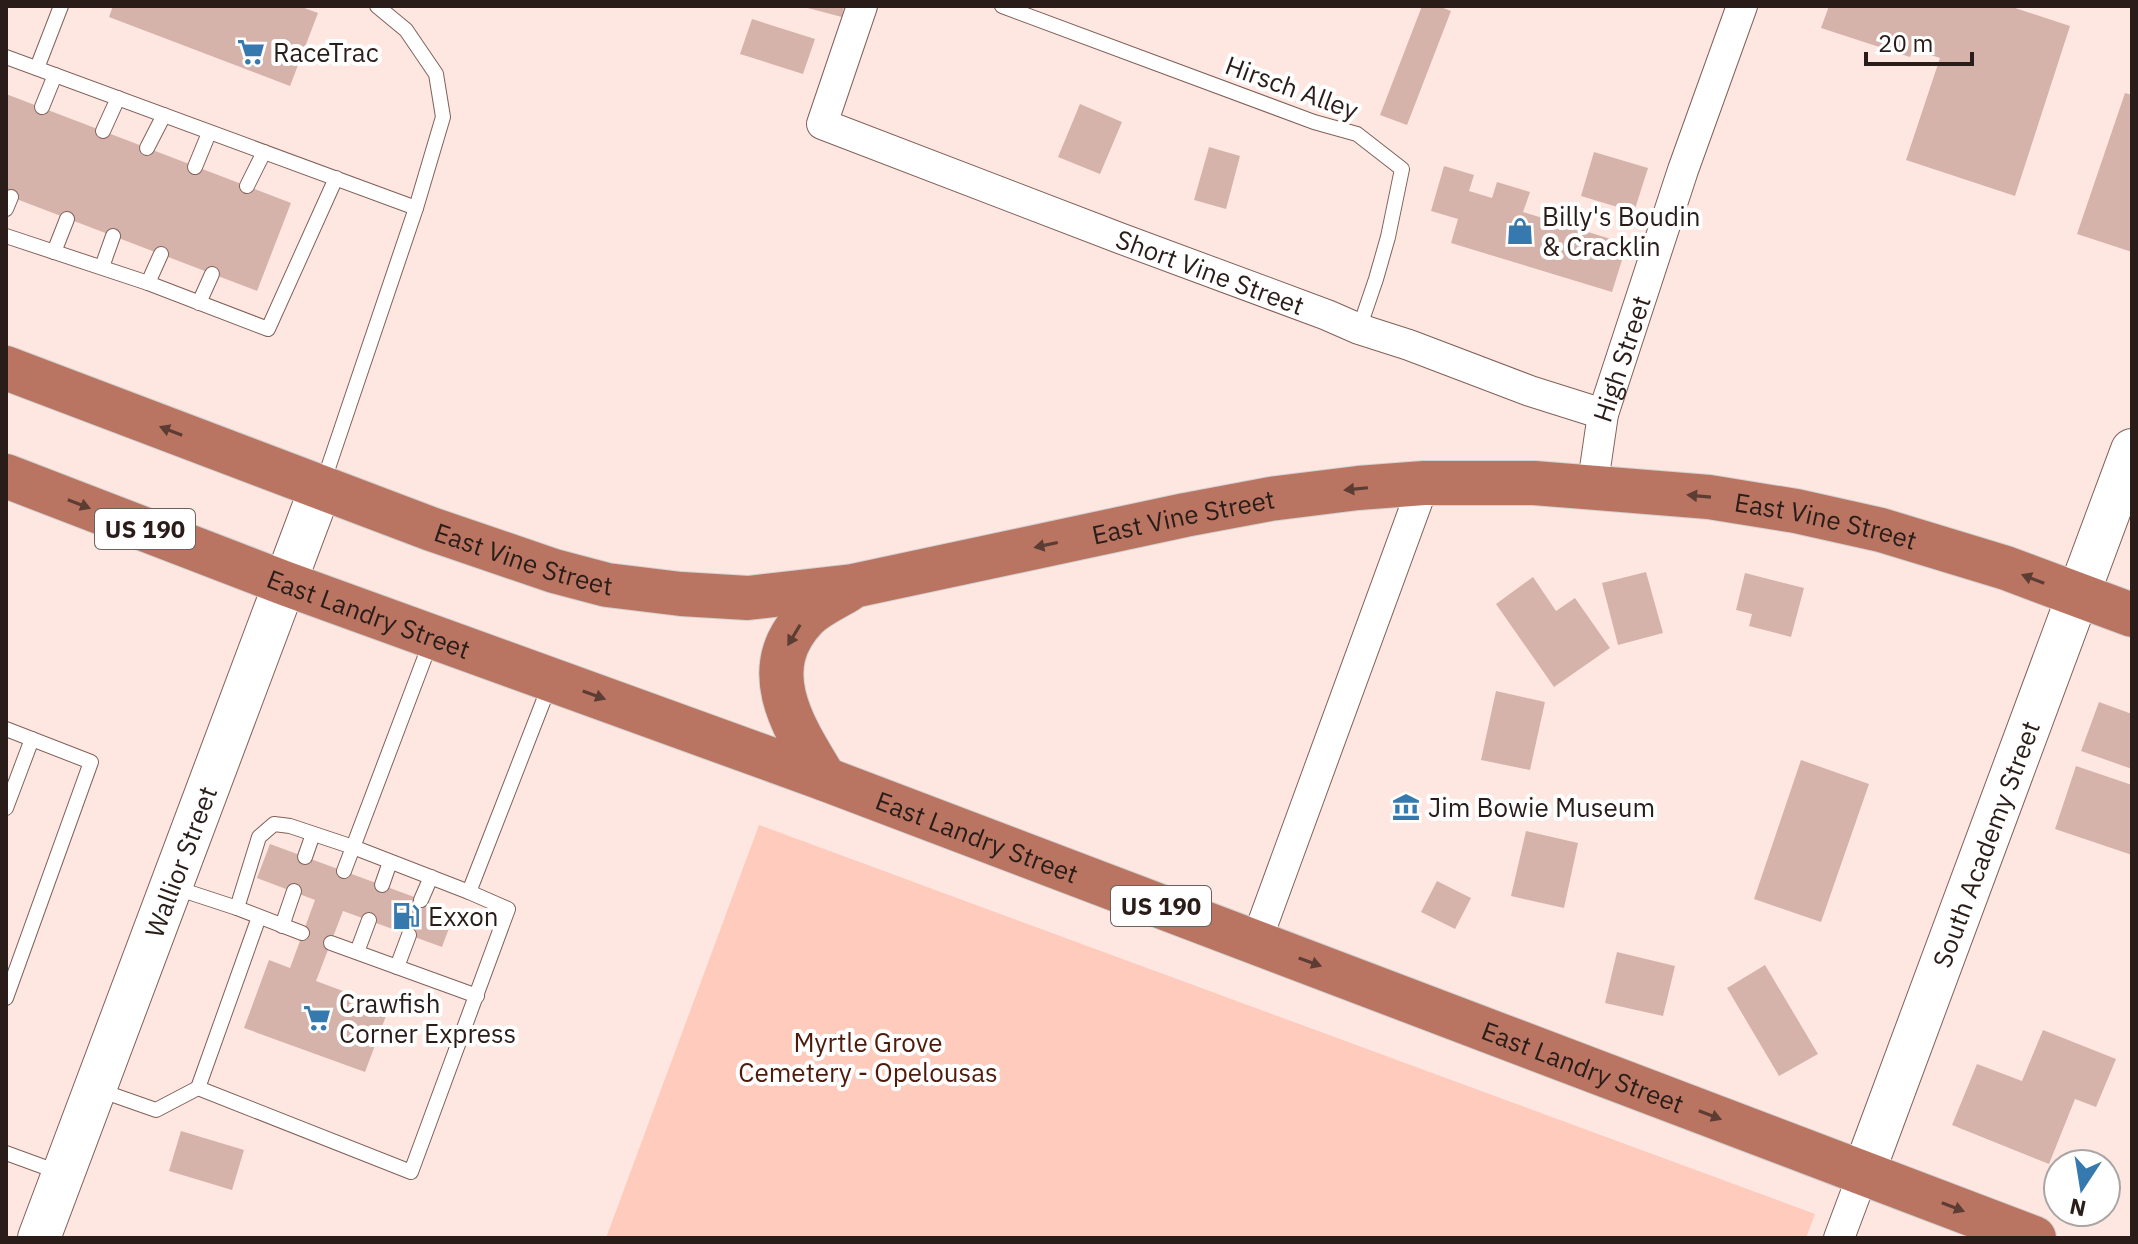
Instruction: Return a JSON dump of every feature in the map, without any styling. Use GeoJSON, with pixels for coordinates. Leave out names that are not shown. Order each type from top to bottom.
{"type":"FeatureCollection","features":[{"type":"Feature","properties":{"kind":"highway","name":"East Vine Street"},"geometry":{"type":"LineString","coordinates":[[6,368],[444,534],[554,571],[607,585],[681,594],[748,598],[853,586],[1270,499],[1424,483],[1534,483],[1709,497],[1796,511],[1895,534],[2006,568],[2132,615]]}},
{"type":"Feature","properties":{"kind":"highway","name":"East Landry Street"},"geometry":{"type":"LineString","coordinates":[[6,476],[284,583],[825,779],[2034,1238]]}},
{"type":"Feature","properties":{"kind":"highway"},"geometry":{"type":"LineString","coordinates":[[825,779],[790,714],[781,688],[783,659],[791,636],[808,614],[853,586]]}},
{"type":"Feature","properties":{"kind":"street","name":"Short Vine Street"},"geometry":{"type":"LineString","coordinates":[[862,6],[822,124],[1359,329],[1603,414]]}},
{"type":"Feature","properties":{"kind":"street","name":"High Street"},"geometry":{"type":"LineString","coordinates":[[1592,489],[1603,414],[1683,170],[1742,6]]}},
{"type":"Feature","properties":{"kind":"street","name":"South Academy Street"},"geometry":{"type":"LineString","coordinates":[[1839,1238],[2132,450]]}},
{"type":"Feature","properties":{"kind":"street"},"geometry":{"type":"LineString","coordinates":[[1256,942],[1424,483]]}},
{"type":"Feature","properties":{"kind":"street","name":"Wallior Street"},"geometry":{"type":"LineString","coordinates":[[39,1238],[321,487]]}},
{"type":"Feature","properties":{"kind":"lane"},"geometry":{"type":"LineString","coordinates":[[37,68],[61,6]]}},
{"type":"Feature","properties":{"kind":"lane"},"geometry":{"type":"LineString","coordinates":[[321,487],[416,208],[443,117],[436,74],[406,30],[377,6]]}},
{"type":"Feature","properties":{"kind":"lane","name":"Hirsch Alley"},"geometry":{"type":"LineString","coordinates":[[1002,6],[1314,122],[1357,134],[1402,169],[1388,237],[1359,329]]}},
{"type":"Feature","properties":{"kind":"lane"},"geometry":{"type":"LineString","coordinates":[[6,57],[416,208]]}},
{"type":"Feature","properties":{"kind":"lane"},"geometry":{"type":"LineString","coordinates":[[42,107],[55,75]]}},
{"type":"Feature","properties":{"kind":"lane"},"geometry":{"type":"LineString","coordinates":[[103,131],[118,98]]}},
{"type":"Feature","properties":{"kind":"lane"},"geometry":{"type":"LineString","coordinates":[[147,148],[164,115]]}},
{"type":"Feature","properties":{"kind":"lane"},"geometry":{"type":"LineString","coordinates":[[195,167],[209,133]]}},
{"type":"Feature","properties":{"kind":"lane"},"geometry":{"type":"LineString","coordinates":[[247,186],[264,152]]}},
{"type":"Feature","properties":{"kind":"lane"},"geometry":{"type":"LineString","coordinates":[[6,236],[148,283],[268,329],[336,178]]}},
{"type":"Feature","properties":{"kind":"lane"},"geometry":{"type":"LineString","coordinates":[[54,252],[67,219]]}},
{"type":"Feature","properties":{"kind":"lane"},"geometry":{"type":"LineString","coordinates":[[102,267],[113,236]]}},
{"type":"Feature","properties":{"kind":"lane"},"geometry":{"type":"LineString","coordinates":[[148,283],[161,254]]}},
{"type":"Feature","properties":{"kind":"lane"},"geometry":{"type":"LineString","coordinates":[[199,303],[212,274]]}},
{"type":"Feature","properties":{"kind":"lane"},"geometry":{"type":"LineString","coordinates":[[344,871],[432,637]]}},
{"type":"Feature","properties":{"kind":"lane"},"geometry":{"type":"LineString","coordinates":[[469,892],[552,680]]}},
{"type":"Feature","properties":{"kind":"lane"},"geometry":{"type":"LineString","coordinates":[[6,729],[91,762],[6,998]]}},
{"type":"Feature","properties":{"kind":"lane"},"geometry":{"type":"LineString","coordinates":[[6,808],[32,739]]}},
{"type":"Feature","properties":{"kind":"lane"},"geometry":{"type":"LineString","coordinates":[[198,1088],[411,1172],[508,909],[353,847],[290,826],[274,824],[259,837],[237,908]]}},
{"type":"Feature","properties":{"kind":"lane"},"geometry":{"type":"LineString","coordinates":[[305,857],[313,834]]}},
{"type":"Feature","properties":{"kind":"lane"},"geometry":{"type":"LineString","coordinates":[[382,885],[390,862]]}},
{"type":"Feature","properties":{"kind":"lane"},"geometry":{"type":"LineString","coordinates":[[421,900],[431,877]]}},
{"type":"Feature","properties":{"kind":"lane"},"geometry":{"type":"LineString","coordinates":[[171,886],[302,933]]}},
{"type":"Feature","properties":{"kind":"lane"},"geometry":{"type":"LineString","coordinates":[[282,926],[294,891]]}},
{"type":"Feature","properties":{"kind":"lane"},"geometry":{"type":"LineString","coordinates":[[95,1089],[156,1110],[198,1088],[259,917]]}},
{"type":"Feature","properties":{"kind":"lane"},"geometry":{"type":"LineString","coordinates":[[357,952],[369,920]]}},
{"type":"Feature","properties":{"kind":"lane"},"geometry":{"type":"LineString","coordinates":[[397,967],[409,935]]}},
{"type":"Feature","properties":{"kind":"lane"},"geometry":{"type":"LineString","coordinates":[[331,943],[477,996]]}},
{"type":"Feature","properties":{"kind":"lane"},"geometry":{"type":"LineString","coordinates":[[6,1153],[63,1174]]}},
{"type":"Feature","properties":{"kind":"green space","name":"Myrtle Grove Cemetery - Opelousas"},"geometry":{"type":"Polygon","coordinates":[[[759,825],[1815,1214],[1806,1238],[606,1238],[759,825]]]}},
{"type":"Feature","properties":{"kind":"building","name":"RaceTrac"},"geometry":{"type":"Polygon","coordinates":[[[113,6],[299,6],[318,13],[290,86],[109,17],[113,6]]]}},
{"type":"Feature","properties":{"kind":"building"},"geometry":{"type":"Polygon","coordinates":[[[800,6],[844,6],[842,17],[800,6]]]}},
{"type":"Feature","properties":{"kind":"building"},"geometry":{"type":"Polygon","coordinates":[[[1422,6],[1438,6],[1451,11],[1407,125],[1380,115],[1422,6]]]}},
{"type":"Feature","properties":{"kind":"building"},"geometry":{"type":"Polygon","coordinates":[[[1829,6],[2009,6],[2070,26],[2015,196],[1906,160],[1940,58],[1913,49],[1910,57],[1821,28],[1829,6]]]}},
{"type":"Feature","properties":{"kind":"building"},"geometry":{"type":"Polygon","coordinates":[[[752,19],[815,39],[803,74],[740,54],[752,19]]]}},
{"type":"Feature","properties":{"kind":"building"},"geometry":{"type":"Polygon","coordinates":[[[2125,93],[2132,95],[2132,252],[2077,234],[2125,93]]]}},
{"type":"Feature","properties":{"kind":"building"},"geometry":{"type":"Polygon","coordinates":[[[6,94],[291,203],[257,291],[6,195],[6,94]]]}},
{"type":"Feature","properties":{"kind":"building"},"geometry":{"type":"Polygon","coordinates":[[[1080,104],[1122,122],[1100,174],[1058,157],[1080,104]]]}},
{"type":"Feature","properties":{"kind":"building"},"geometry":{"type":"Polygon","coordinates":[[[1209,147],[1240,156],[1226,209],[1194,200],[1209,147]]]}},
{"type":"Feature","properties":{"kind":"building"},"geometry":{"type":"Polygon","coordinates":[[[1594,152],[1648,168],[1634,212],[1581,196],[1594,152]]]}},
{"type":"Feature","properties":{"kind":"building","name":"Billy's Boudin & Cracklin"},"geometry":{"type":"Polygon","coordinates":[[[1444,166],[1474,175],[1469,191],[1492,198],[1497,182],[1530,192],[1523,212],[1627,244],[1612,292],[1451,243],[1458,219],[1431,211],[1444,166]]]}},
{"type":"Feature","properties":{"kind":"building"},"geometry":{"type":"Polygon","coordinates":[[[1646,572],[1663,633],[1618,645],[1602,583],[1646,572]]]}},
{"type":"Feature","properties":{"kind":"building"},"geometry":{"type":"Polygon","coordinates":[[[1745,573],[1804,588],[1791,637],[1749,626],[1752,614],[1736,610],[1745,573]]]}},
{"type":"Feature","properties":{"kind":"building"},"geometry":{"type":"Polygon","coordinates":[[[1533,577],[1556,611],[1575,598],[1610,648],[1554,687],[1496,604],[1533,577]]]}},
{"type":"Feature","properties":{"kind":"building"},"geometry":{"type":"Polygon","coordinates":[[[1496,691],[1545,702],[1530,770],[1481,760],[1496,691]]]}},
{"type":"Feature","properties":{"kind":"building"},"geometry":{"type":"Polygon","coordinates":[[[2099,702],[2132,714],[2132,769],[2081,751],[2099,702]]]}},
{"type":"Feature","properties":{"kind":"building"},"geometry":{"type":"Polygon","coordinates":[[[1801,760],[1869,784],[1821,922],[1754,899],[1801,760]]]}},
{"type":"Feature","properties":{"kind":"building"},"geometry":{"type":"Polygon","coordinates":[[[2076,766],[2132,785],[2132,855],[2055,829],[2076,766]]]}},
{"type":"Feature","properties":{"kind":"building"},"geometry":{"type":"Polygon","coordinates":[[[1526,831],[1578,843],[1564,908],[1511,896],[1526,831]]]}},
{"type":"Feature","properties":{"kind":"building"},"geometry":{"type":"Polygon","coordinates":[[[270,844],[455,912],[442,947],[343,911],[316,981],[389,1008],[365,1072],[244,1028],[269,960],[290,968],[315,900],[257,878],[270,844]]]}},
{"type":"Feature","properties":{"kind":"building"},"geometry":{"type":"Polygon","coordinates":[[[1437,881],[1471,898],[1455,929],[1421,912],[1437,881]]]}},
{"type":"Feature","properties":{"kind":"building"},"geometry":{"type":"Polygon","coordinates":[[[1617,952],[1675,966],[1663,1016],[1605,1003],[1617,952]]]}},
{"type":"Feature","properties":{"kind":"building"},"geometry":{"type":"Polygon","coordinates":[[[1765,965],[1818,1054],[1779,1076],[1727,988],[1765,965]]]}},
{"type":"Feature","properties":{"kind":"building"},"geometry":{"type":"Polygon","coordinates":[[[2043,1030],[2116,1059],[2096,1107],[2075,1099],[2055,1148],[2042,1148],[2042,1161],[1952,1125],[1977,1064],[2022,1081],[2043,1030]]]}},
{"type":"Feature","properties":{"kind":"building"},"geometry":{"type":"Polygon","coordinates":[[[181,1131],[244,1150],[232,1190],[169,1171],[181,1131]]]}},
{"type":"Feature","properties":{"kind":"place","name":"RaceTrac"},"geometry":{"type":"Point","coordinates":[251,52]}},
{"type":"Feature","properties":{"kind":"place","name":"Billy's Boudin & Cracklin"},"geometry":{"type":"Point","coordinates":[1520,231]}},
{"type":"Feature","properties":{"kind":"place","name":"Jim Bowie Museum"},"geometry":{"type":"Point","coordinates":[1406,807]}},
{"type":"Feature","properties":{"kind":"place","name":"Exxon"},"geometry":{"type":"Point","coordinates":[406,916]}},
{"type":"Feature","properties":{"kind":"place","name":"Crawfish Corner Express"},"geometry":{"type":"Point","coordinates":[317,1018]}}]}
